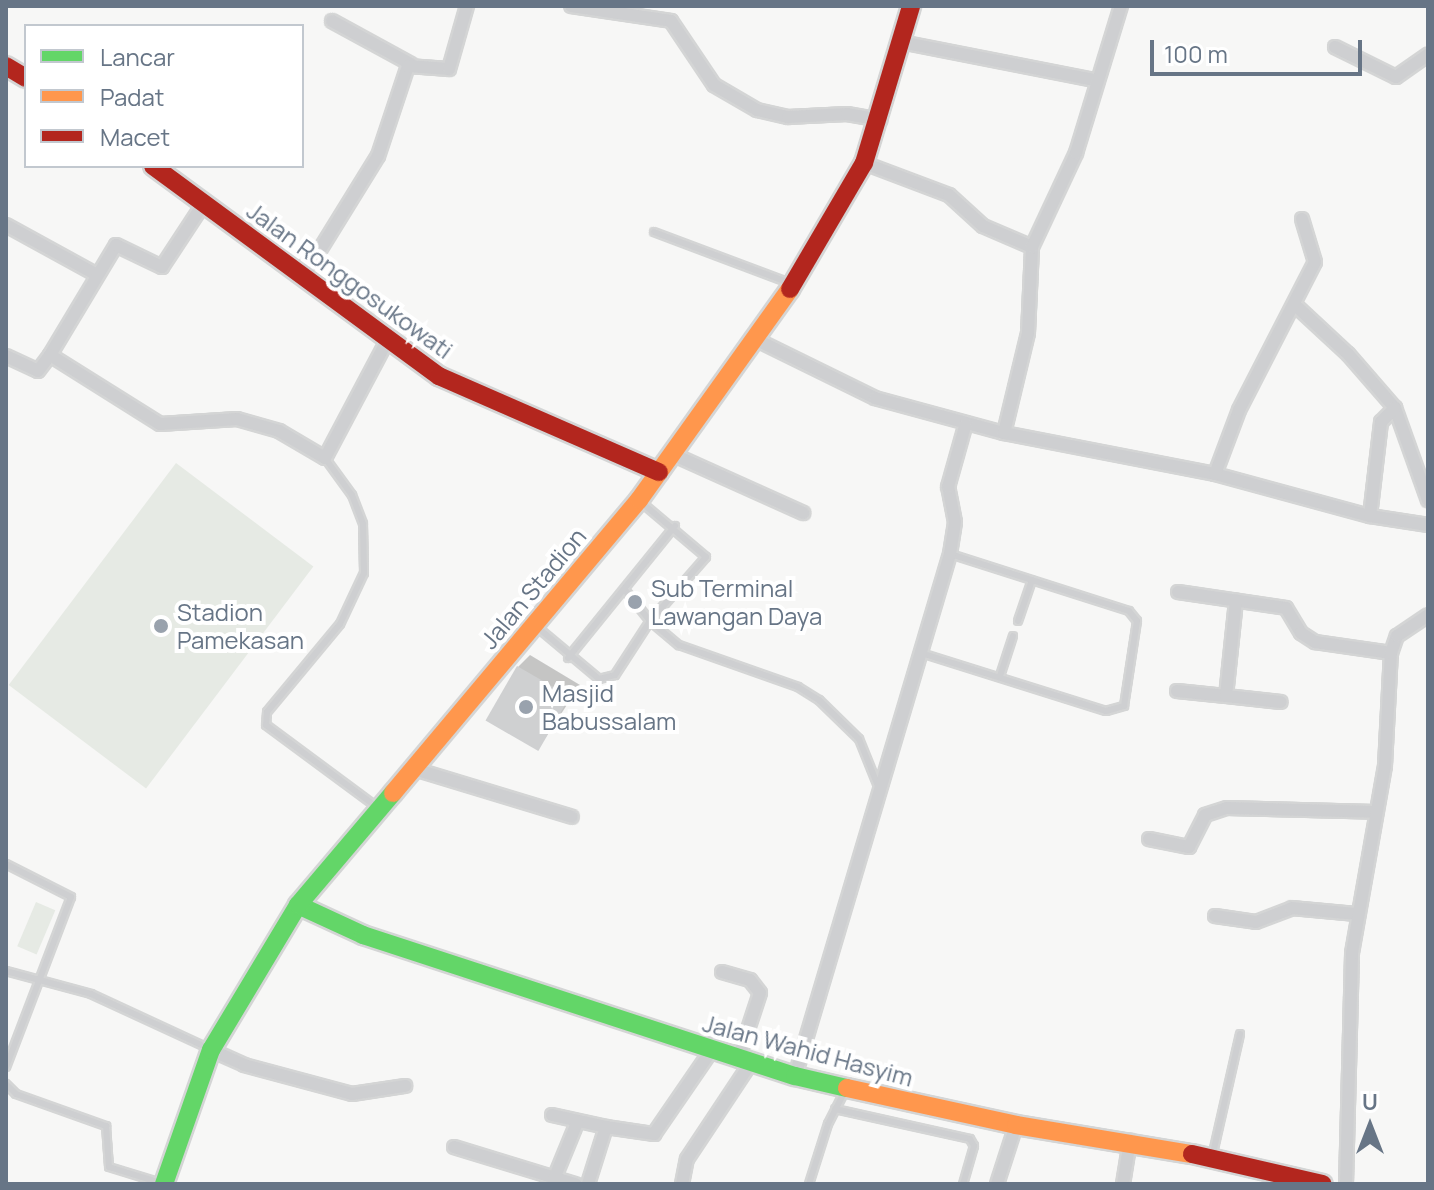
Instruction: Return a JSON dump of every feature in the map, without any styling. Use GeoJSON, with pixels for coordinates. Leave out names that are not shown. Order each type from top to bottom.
{"type":"FeatureCollection","features":[{"type":"Feature","properties":{"kind":"main road","name":"Jalan Stadion"},"geometry":{"type":"LineString","coordinates":[[164,1184],[211,1050],[298,905],[377,807],[639,500],[757,340],[793,285],[864,163],[880,120],[911,6]]}},
{"type":"Feature","properties":{"kind":"main road"},"geometry":{"type":"LineString","coordinates":[[6,66],[24,77]]}},
{"type":"Feature","properties":{"kind":"main road","name":"Jalan Ronggosukowati"},"geometry":{"type":"LineString","coordinates":[[156,168],[305,274],[387,341],[466,390],[659,472]]}},
{"type":"Feature","properties":{"kind":"main road","name":"Jalan Wahid Hasyim"},"geometry":{"type":"LineString","coordinates":[[298,905],[363,935],[744,1062],[795,1076],[1016,1125],[1130,1141],[1212,1157],[1323,1184]]}},
{"type":"Feature","properties":{"kind":"street"},"geometry":{"type":"LineString","coordinates":[[332,21],[411,64],[449,69],[467,6]]}},
{"type":"Feature","properties":{"kind":"street"},"geometry":{"type":"LineString","coordinates":[[571,6],[671,21],[714,85],[732,98],[788,117],[847,114],[880,120]]}},
{"type":"Feature","properties":{"kind":"street"},"geometry":{"type":"LineString","coordinates":[[671,21],[676,6]]}},
{"type":"Feature","properties":{"kind":"street"},"geometry":{"type":"LineString","coordinates":[[1004,433],[1028,333],[1032,247],[1076,153],[1095,80],[1121,6]]}},
{"type":"Feature","properties":{"kind":"street"},"geometry":{"type":"LineString","coordinates":[[901,42],[1095,80]]}},
{"type":"Feature","properties":{"kind":"street"},"geometry":{"type":"LineString","coordinates":[[1335,47],[1396,77],[1428,55]]}},
{"type":"Feature","properties":{"kind":"street"},"geometry":{"type":"LineString","coordinates":[[305,274],[378,156],[411,64]]}},
{"type":"Feature","properties":{"kind":"street"},"geometry":{"type":"LineString","coordinates":[[864,163],[949,195],[983,226],[1032,247]]}},
{"type":"Feature","properties":{"kind":"street"},"geometry":{"type":"LineString","coordinates":[[6,356],[38,371],[119,245],[158,267],[165,265],[204,203]]}},
{"type":"Feature","properties":{"kind":"street"},"geometry":{"type":"LineString","coordinates":[[1215,474],[1239,410],[1315,262],[1302,219]]}},
{"type":"Feature","properties":{"kind":"street"},"geometry":{"type":"LineString","coordinates":[[6,225],[97,275]]}},
{"type":"Feature","properties":{"kind":"street"},"geometry":{"type":"LineString","coordinates":[[1294,304],[1337,342],[1395,408],[1414,449],[1428,500]]}},
{"type":"Feature","properties":{"kind":"street"},"geometry":{"type":"LineString","coordinates":[[757,340],[845,388],[966,423],[1215,474],[1370,516],[1428,525]]}},
{"type":"Feature","properties":{"kind":"street"},"geometry":{"type":"LineString","coordinates":[[50,355],[160,424],[237,419],[279,431],[325,458],[387,341]]}},
{"type":"Feature","properties":{"kind":"street"},"geometry":{"type":"LineString","coordinates":[[1370,516],[1381,422],[1395,408]]}},
{"type":"Feature","properties":{"kind":"street"},"geometry":{"type":"LineString","coordinates":[[795,1076],[878,786],[950,554],[955,522],[948,487],[966,423]]}},
{"type":"Feature","properties":{"kind":"street"},"geometry":{"type":"LineString","coordinates":[[1414,449],[1428,444]]}},
{"type":"Feature","properties":{"kind":"street"},"geometry":{"type":"LineString","coordinates":[[672,454],[803,513]]}},
{"type":"Feature","properties":{"kind":"street"},"geometry":{"type":"LineString","coordinates":[[1178,592],[1286,608],[1301,633],[1315,642],[1391,653]]}},
{"type":"Feature","properties":{"kind":"street"},"geometry":{"type":"LineString","coordinates":[[1226,696],[1236,601]]}},
{"type":"Feature","properties":{"kind":"street"},"geometry":{"type":"LineString","coordinates":[[1346,1184],[1356,914],[1385,766],[1391,653],[1397,636],[1428,615]]}},
{"type":"Feature","properties":{"kind":"street"},"geometry":{"type":"LineString","coordinates":[[1177,691],[1281,702]]}},
{"type":"Feature","properties":{"kind":"street"},"geometry":{"type":"LineString","coordinates":[[411,768],[572,817]]}},
{"type":"Feature","properties":{"kind":"street"},"geometry":{"type":"LineString","coordinates":[[1149,839],[1189,847],[1205,815],[1227,808],[1289,806],[1375,812]]}},
{"type":"Feature","properties":{"kind":"street"},"geometry":{"type":"LineString","coordinates":[[1215,916],[1256,922],[1292,908],[1356,914]]}},
{"type":"Feature","properties":{"kind":"street"},"geometry":{"type":"LineString","coordinates":[[682,1184],[687,1159],[744,1062],[760,993],[750,980],[722,972]]}},
{"type":"Feature","properties":{"kind":"street"},"geometry":{"type":"LineString","coordinates":[[211,1050],[269,1073],[352,1094],[405,1086]]}},
{"type":"Feature","properties":{"kind":"street"},"geometry":{"type":"LineString","coordinates":[[552,1115],[577,1123],[654,1134],[711,1051]]}},
{"type":"Feature","properties":{"kind":"street"},"geometry":{"type":"LineString","coordinates":[[554,1179],[577,1123]]}},
{"type":"Feature","properties":{"kind":"street"},"geometry":{"type":"LineString","coordinates":[[997,1184],[1016,1125]]}},
{"type":"Feature","properties":{"kind":"street"},"geometry":{"type":"LineString","coordinates":[[588,1184],[606,1127]]}},
{"type":"Feature","properties":{"kind":"street"},"geometry":{"type":"LineString","coordinates":[[1123,1184],[1130,1141]]}},
{"type":"Feature","properties":{"kind":"street"},"geometry":{"type":"LineString","coordinates":[[454,1147],[575,1184]]}},
{"type":"Feature","properties":{"kind":"lane"},"geometry":{"type":"LineString","coordinates":[[654,232],[793,285]]}},
{"type":"Feature","properties":{"kind":"lane"},"geometry":{"type":"LineString","coordinates":[[325,458],[352,495],[363,524],[364,573],[340,624],[267,712],[266,725],[377,807]]}},
{"type":"Feature","properties":{"kind":"lane"},"geometry":{"type":"LineString","coordinates":[[534,624],[568,658],[599,679],[608,678],[650,621],[706,557],[675,526],[639,500]]}},
{"type":"Feature","properties":{"kind":"lane"},"geometry":{"type":"LineString","coordinates":[[568,658],[675,526]]}},
{"type":"Feature","properties":{"kind":"lane"},"geometry":{"type":"LineString","coordinates":[[919,653],[1112,713],[1124,706],[1137,621],[1129,611],[950,554]]}},
{"type":"Feature","properties":{"kind":"lane"},"geometry":{"type":"LineString","coordinates":[[1018,621],[1032,580]]}},
{"type":"Feature","properties":{"kind":"lane"},"geometry":{"type":"LineString","coordinates":[[625,590],[650,621],[679,645],[798,687],[819,700],[859,739],[878,786]]}},
{"type":"Feature","properties":{"kind":"lane"},"geometry":{"type":"LineString","coordinates":[[1000,676],[1013,636]]}},
{"type":"Feature","properties":{"kind":"lane"},"geometry":{"type":"LineString","coordinates":[[6,864],[71,897],[36,981],[6,1067]]}},
{"type":"Feature","properties":{"kind":"lane"},"geometry":{"type":"LineString","coordinates":[[6,971],[91,994],[211,1050]]}},
{"type":"Feature","properties":{"kind":"lane"},"geometry":{"type":"LineString","coordinates":[[1212,1157],[1240,1034]]}},
{"type":"Feature","properties":{"kind":"lane"},"geometry":{"type":"LineString","coordinates":[[6,1084],[16,1094],[106,1126],[109,1167],[164,1184]]}},
{"type":"Feature","properties":{"kind":"lane"},"geometry":{"type":"LineString","coordinates":[[809,1184],[835,1109],[847,1088]]}},
{"type":"Feature","properties":{"kind":"lane"},"geometry":{"type":"LineString","coordinates":[[835,1109],[970,1139],[974,1146],[963,1184]]}},
{"type":"Feature","properties":{"kind":"shaded area","name":"Stadion Pamekasan"},"geometry":{"type":"Polygon","coordinates":[[[176,463],[313,567],[146,789],[9,685],[176,463]]]}},
{"type":"Feature","properties":{"kind":"shaded area"},"geometry":{"type":"Polygon","coordinates":[[[36,902],[55,910],[37,954],[17,946],[36,902]]]}},
{"type":"Feature","properties":{"kind":"building","name":"Masjid Babussalam"},"geometry":{"type":"Polygon","coordinates":[[[517,666],[570,696],[538,751],[486,721],[517,666]]]}},
{"type":"Feature","properties":{"kind":"traffic: fast"},"geometry":{"type":"LineString","coordinates":[[164,1184],[211,1050],[298,905],[393,793]]}},
{"type":"Feature","properties":{"kind":"traffic: fast"},"geometry":{"type":"LineString","coordinates":[[298,905],[363,935],[795,1076],[847,1088]]}},
{"type":"Feature","properties":{"kind":"traffic: slow"},"geometry":{"type":"LineString","coordinates":[[393,793],[639,500],[790,289]]}},
{"type":"Feature","properties":{"kind":"traffic: slow"},"geometry":{"type":"LineString","coordinates":[[847,1088],[1016,1125],[1192,1154]]}},
{"type":"Feature","properties":{"kind":"traffic: jam"},"geometry":{"type":"LineString","coordinates":[[790,289],[864,163],[911,6]]}},
{"type":"Feature","properties":{"kind":"traffic: jam"},"geometry":{"type":"LineString","coordinates":[[6,66],[24,77]]}},
{"type":"Feature","properties":{"kind":"traffic: jam"},"geometry":{"type":"LineString","coordinates":[[156,168],[439,376],[659,472]]}},
{"type":"Feature","properties":{"kind":"traffic: jam"},"geometry":{"type":"LineString","coordinates":[[1192,1154],[1323,1184]]}},
{"type":"Feature","properties":{"kind":"place","name":"Sub Terminal Lawangan Daya"},"geometry":{"type":"Point","coordinates":[635,602]}},
{"type":"Feature","properties":{"kind":"place","name":"Stadion Pamekasan"},"geometry":{"type":"Point","coordinates":[161,626]}},
{"type":"Feature","properties":{"kind":"place","name":"Masjid Babussalam"},"geometry":{"type":"Point","coordinates":[526,707]}}]}
